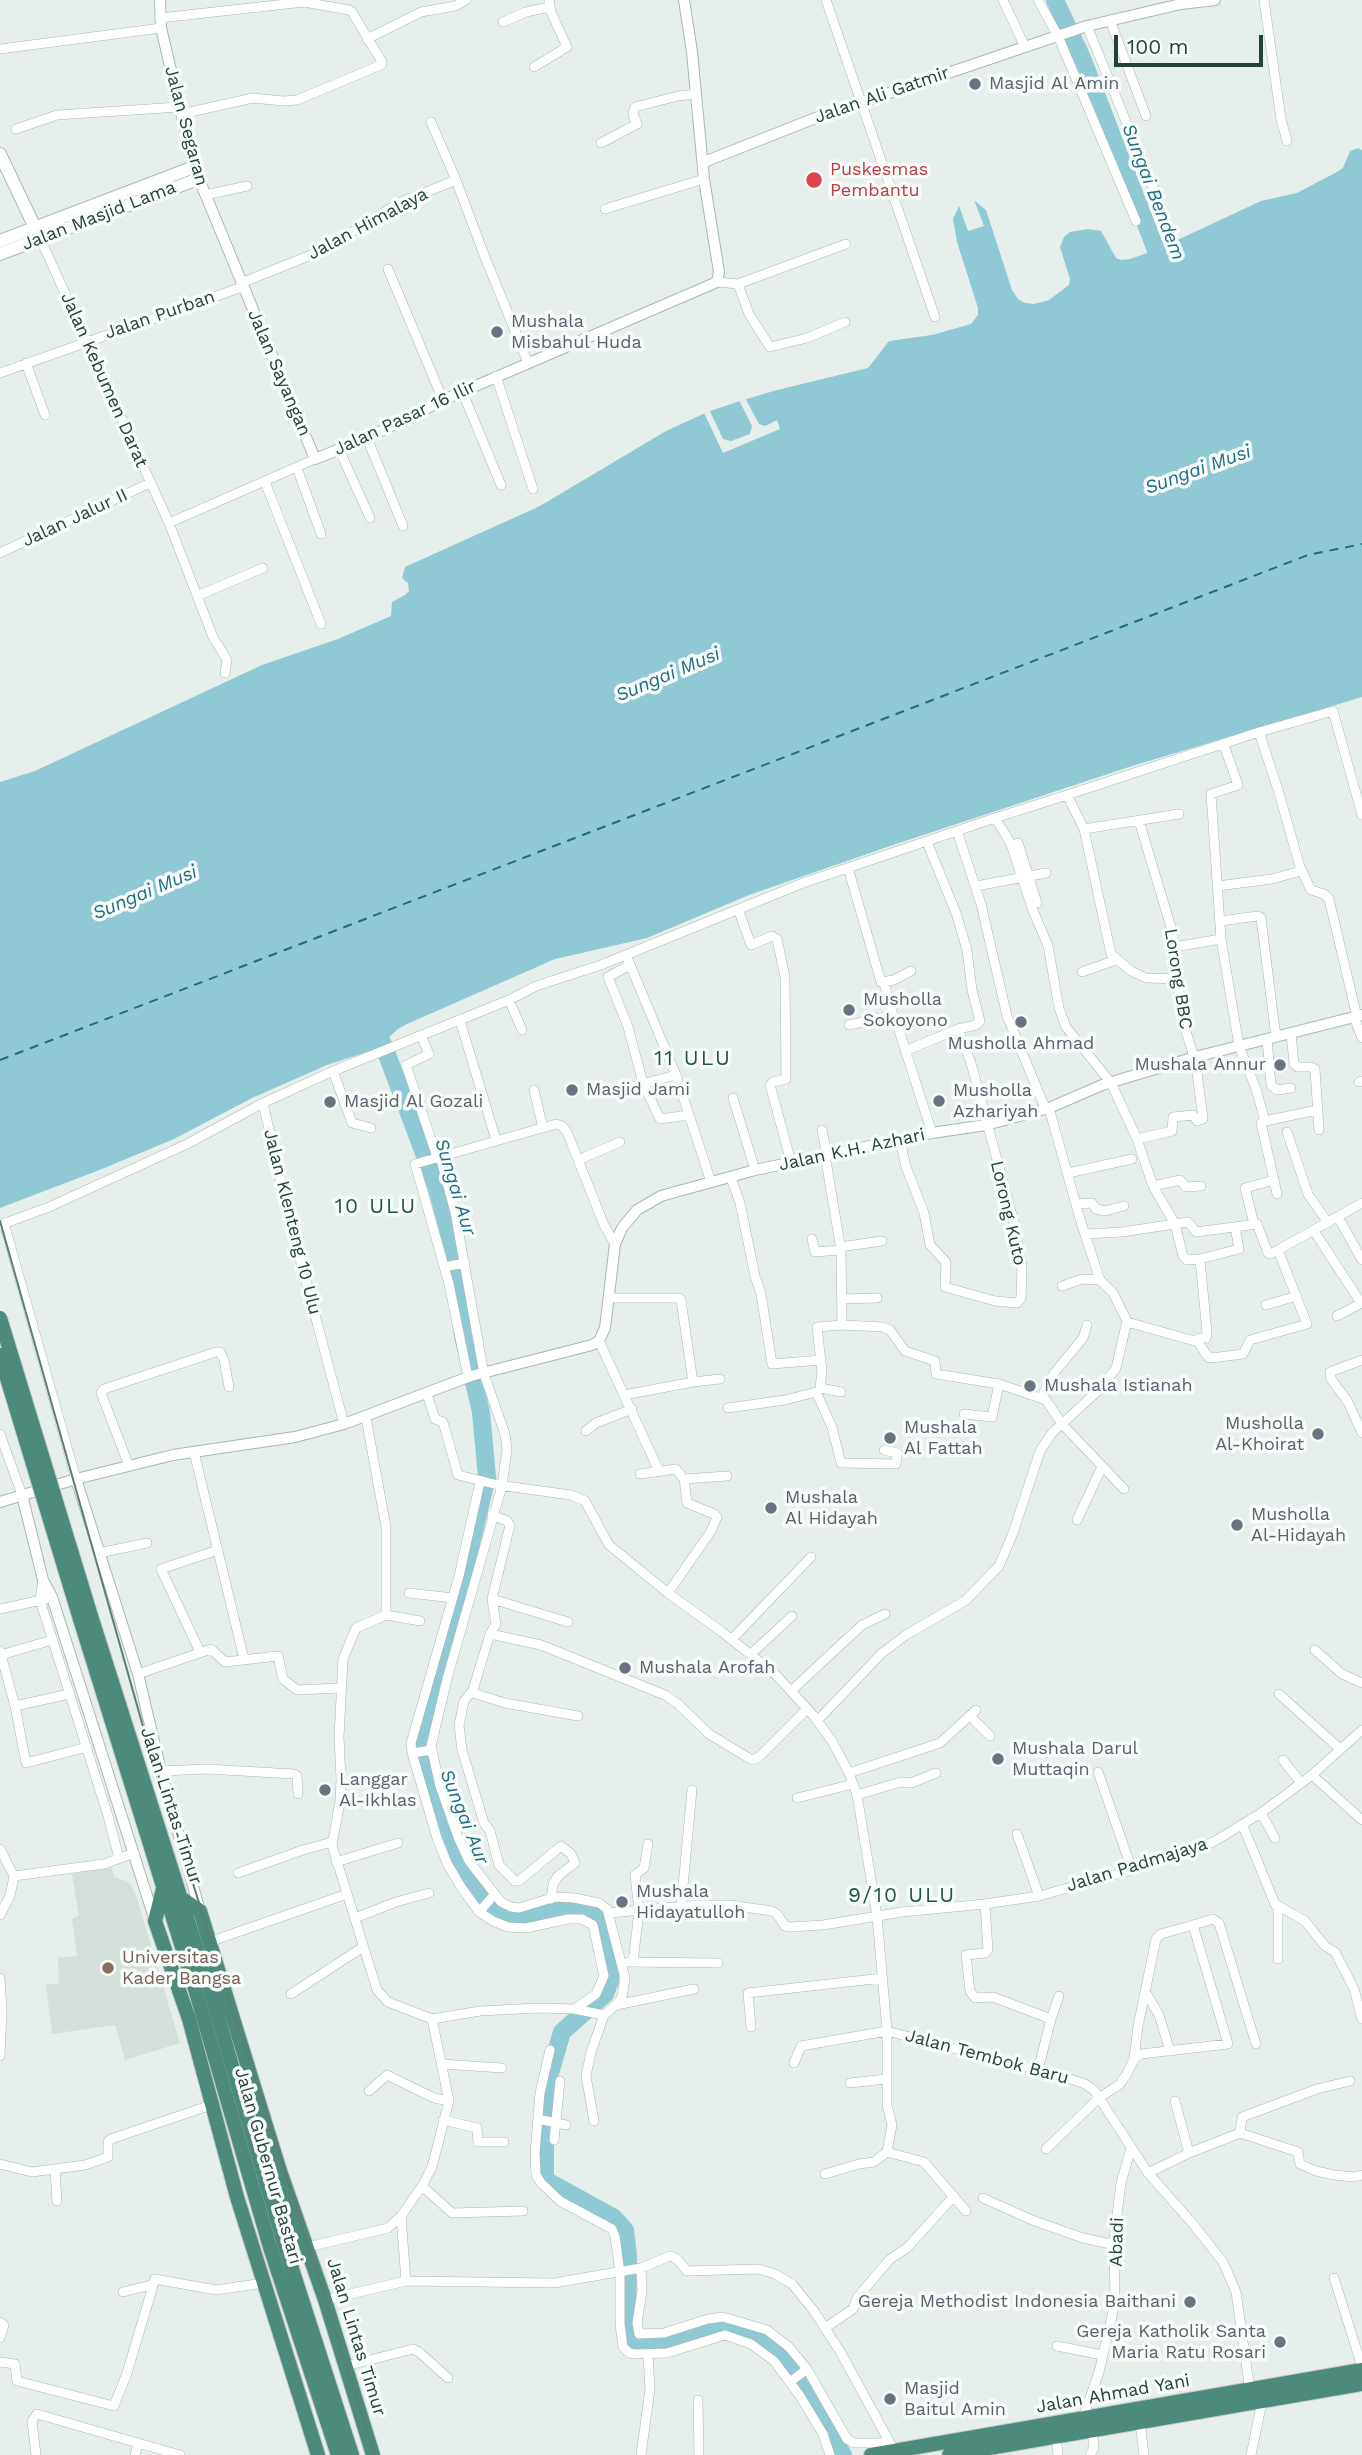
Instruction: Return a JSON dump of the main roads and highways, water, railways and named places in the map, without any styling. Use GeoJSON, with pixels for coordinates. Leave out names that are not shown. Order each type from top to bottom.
{"type":"FeatureCollection","features":[{"type":"Feature","properties":{"kind":"highway","name":"Jalan Lintas Timur"},"geometry":{"type":"LineString","coordinates":[[0,1318],[164,1887],[155,1921],[189,2019]]}},
{"type":"Feature","properties":{"kind":"highway","name":"Jalan Lintas Timur"},"geometry":{"type":"LineString","coordinates":[[0,1355],[181,1898],[200,1911],[293,2209],[346,2366],[369,2452]]}},
{"type":"Feature","properties":{"kind":"highway","name":"Jalan Gubernur Bastari"},"geometry":{"type":"LineString","coordinates":[[164,1887],[251,2128],[277,2245],[338,2455]]}},
{"type":"Feature","properties":{"kind":"highway","name":"Jalan Gubernur Bastari"},"geometry":{"type":"LineString","coordinates":[[181,1898],[231,2110],[352,2455]]}},
{"type":"Feature","properties":{"kind":"highway"},"geometry":{"type":"LineString","coordinates":[[226,1998],[203,1990],[189,2019],[220,2137],[318,2455]]}},
{"type":"Feature","properties":{"kind":"highway"},"geometry":{"type":"LineString","coordinates":[[220,2137],[231,2110]]}},
{"type":"Feature","properties":{"kind":"highway"},"geometry":{"type":"LineString","coordinates":[[251,2128],[269,2134]]}},
{"type":"Feature","properties":{"kind":"highway","name":"Jalan Ahmad Yani"},"geometry":{"type":"LineString","coordinates":[[871,2455],[892,2448],[1088,2424],[1362,2369]]}},
{"type":"Feature","properties":{"kind":"highway","name":"Jalan Ahmad Yani"},"geometry":{"type":"LineString","coordinates":[[949,2455],[1056,2436],[1088,2424],[1140,2422],[1362,2384]]}},
{"type":"Feature","properties":{"kind":"main road"},"geometry":{"type":"LineString","coordinates":[[0,154],[37,233],[0,241]]}},
{"type":"Feature","properties":{"kind":"main road","name":"Jalan Masjid Lama"},"geometry":{"type":"LineString","coordinates":[[0,254],[37,233],[196,173]]}},
{"type":"Feature","properties":{"kind":"water","name":"Sungai Musi"},"geometry":{"type":"Polygon","coordinates":[[[1358,148],[1362,150],[1362,697],[1132,766],[890,846],[749,895],[647,938],[555,959],[407,1024],[376,1049],[327,1065],[252,1098],[174,1139],[0,1208],[0,782],[35,771],[262,665],[338,639],[391,616],[392,602],[409,591],[408,583],[402,578],[405,567],[540,506],[666,431],[740,401],[868,368],[889,341],[932,335],[971,324],[978,315],[978,308],[957,242],[953,219],[959,206],[967,201],[975,201],[986,210],[1012,290],[1018,299],[1034,304],[1049,300],[1069,285],[1070,279],[1060,247],[1064,237],[1070,232],[1088,229],[1101,231],[1116,258],[1130,259],[1156,250],[1261,201],[1297,193],[1343,168],[1350,151],[1358,148]]]}},
{"type":"Feature","properties":{"kind":"waterway","name":"Sungai Bendem"},"geometry":{"type":"LineString","coordinates":[[1055,0],[1082,58],[1156,250],[1162,274]]}},
{"type":"Feature","properties":{"kind":"waterway","name":"Sungai Aur"},"geometry":{"type":"LineString","coordinates":[[383,1044],[436,1185],[451,1240],[463,1336],[481,1412],[487,1477],[441,1669],[418,1748],[423,1771],[461,1872],[481,1898],[494,1911],[511,1916],[557,1908],[582,1908],[596,1917],[610,1966],[610,1981],[605,1994],[562,2032],[548,2080],[545,2180],[614,2218],[625,2230],[628,2255],[627,2331],[633,2340],[661,2344],[717,2325],[751,2335],[771,2348],[791,2370],[813,2401],[843,2455]]}},
{"type":"Feature","properties":{"kind":"tram line"},"geometry":{"type":"LineString","coordinates":[[0,1221],[144,1730],[375,2455]]}},
{"type":"Feature","properties":{"kind":"place","name":"Masjid Al Amin"},"geometry":{"type":"Point","coordinates":[975,84]}},
{"type":"Feature","properties":{"kind":"place","name":"Puskesmas Pembantu"},"geometry":{"type":"Point","coordinates":[814,180]}},
{"type":"Feature","properties":{"kind":"place","name":"Mushala Misbahul Huda"},"geometry":{"type":"Point","coordinates":[497,332]}},
{"type":"Feature","properties":{"kind":"place","name":"Musholla Sokoyono"},"geometry":{"type":"Point","coordinates":[849,1010]}},
{"type":"Feature","properties":{"kind":"place","name":"Musholla Ahmad"},"geometry":{"type":"Point","coordinates":[1021,1022]}},
{"type":"Feature","properties":{"kind":"place","name":"Mushala Annur"},"geometry":{"type":"Point","coordinates":[1280,1065]}},
{"type":"Feature","properties":{"kind":"place","name":"Masjid Jami"},"geometry":{"type":"Point","coordinates":[572,1090]}},
{"type":"Feature","properties":{"kind":"place","name":"Musholla Azhariyah"},"geometry":{"type":"Point","coordinates":[939,1101]}},
{"type":"Feature","properties":{"kind":"place","name":"Masjid Al Gozali"},"geometry":{"type":"Point","coordinates":[330,1102]}},
{"type":"Feature","properties":{"kind":"place","name":"Mushala Istianah"},"geometry":{"type":"Point","coordinates":[1030,1386]}},
{"type":"Feature","properties":{"kind":"place","name":"Musholla Al-Khoirat"},"geometry":{"type":"Point","coordinates":[1318,1434]}},
{"type":"Feature","properties":{"kind":"place","name":"Mushala Al Fattah"},"geometry":{"type":"Point","coordinates":[890,1438]}},
{"type":"Feature","properties":{"kind":"place","name":"Mushala Al Hidayah"},"geometry":{"type":"Point","coordinates":[771,1508]}},
{"type":"Feature","properties":{"kind":"place","name":"Musholla Al-Hidayah"},"geometry":{"type":"Point","coordinates":[1237,1525]}},
{"type":"Feature","properties":{"kind":"place","name":"Mushala Arofah"},"geometry":{"type":"Point","coordinates":[625,1668]}},
{"type":"Feature","properties":{"kind":"place","name":"Mushala Darul Muttaqin"},"geometry":{"type":"Point","coordinates":[998,1759]}},
{"type":"Feature","properties":{"kind":"place","name":"Langgar Al-Ikhlas"},"geometry":{"type":"Point","coordinates":[325,1790]}},
{"type":"Feature","properties":{"kind":"place","name":"Mushala Hidayatulloh"},"geometry":{"type":"Point","coordinates":[622,1902]}},
{"type":"Feature","properties":{"kind":"place","name":"Universitas Kader Bangsa"},"geometry":{"type":"Point","coordinates":[108,1968]}},
{"type":"Feature","properties":{"kind":"place","name":"Gereja Methodist Indonesia Baithani"},"geometry":{"type":"Point","coordinates":[1190,2302]}},
{"type":"Feature","properties":{"kind":"place","name":"Gereja Katholik Santa Maria Ratu Rosari"},"geometry":{"type":"Point","coordinates":[1280,2342]}},
{"type":"Feature","properties":{"kind":"place","name":"Masjid Baitul Amin"},"geometry":{"type":"Point","coordinates":[890,2399]}},
{"type":"Feature","properties":{"kind":"district","name":"11 ULU"},"geometry":{"type":"Point","coordinates":[693,1059]}},
{"type":"Feature","properties":{"kind":"district","name":"10 ULU"},"geometry":{"type":"Point","coordinates":[376,1207]}},
{"type":"Feature","properties":{"kind":"district","name":"9/10 ULU"},"geometry":{"type":"Point","coordinates":[902,1896]}}]}
